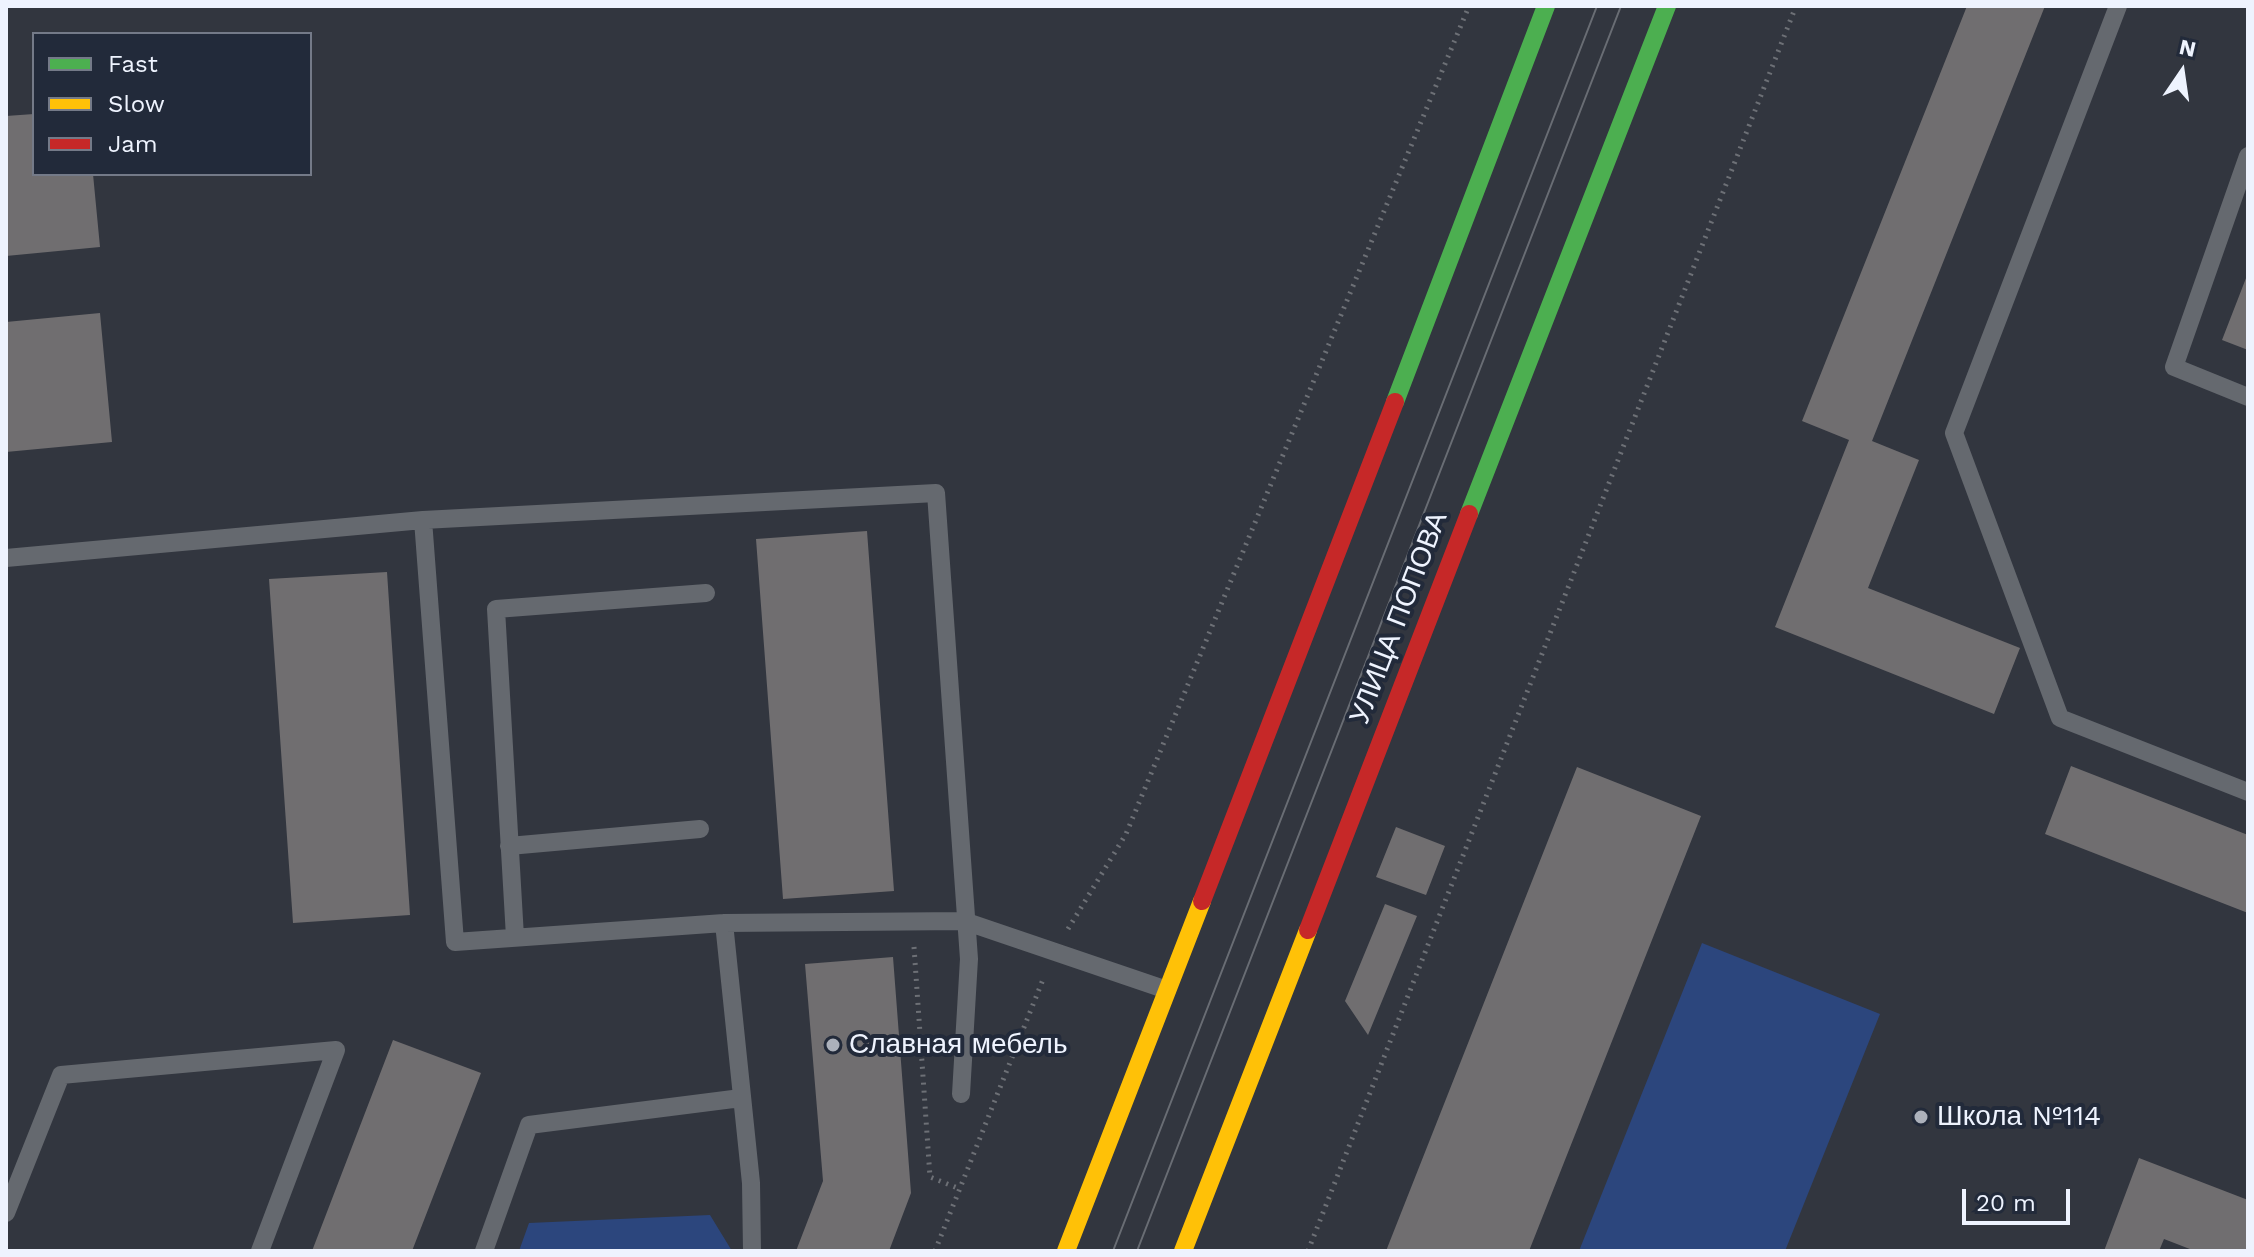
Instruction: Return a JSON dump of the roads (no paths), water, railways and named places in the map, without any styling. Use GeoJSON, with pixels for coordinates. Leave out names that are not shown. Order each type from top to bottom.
{"type":"FeatureCollection","features":[{"type":"Feature","properties":{"kind":"main road"},"geometry":{"type":"LineString","coordinates":[[1066,1251],[1546,6]]}},
{"type":"Feature","properties":{"kind":"main road","name":"УЛИЦА ПОПОВА"},"geometry":{"type":"LineString","coordinates":[[1183,1251],[1667,6]]}},
{"type":"Feature","properties":{"kind":"lane"},"geometry":{"type":"LineString","coordinates":[[2118,6],[1954,433],[2060,718],[2248,792]]}},
{"type":"Feature","properties":{"kind":"lane"},"geometry":{"type":"LineString","coordinates":[[2248,156],[2174,367],[2248,397]]}},
{"type":"Feature","properties":{"kind":"lane"},"geometry":{"type":"LineString","coordinates":[[6,558],[423,520],[936,493],[969,959],[961,1094]]}},
{"type":"Feature","properties":{"kind":"lane"},"geometry":{"type":"LineString","coordinates":[[423,520],[455,942],[724,923],[964,921],[1167,990]]}},
{"type":"Feature","properties":{"kind":"lane"},"geometry":{"type":"LineString","coordinates":[[515,937],[496,609],[706,593]]}},
{"type":"Feature","properties":{"kind":"lane"},"geometry":{"type":"LineString","coordinates":[[509,846],[700,829]]}},
{"type":"Feature","properties":{"kind":"lane"},"geometry":{"type":"LineString","coordinates":[[724,923],[751,1183],[752,1251]]}},
{"type":"Feature","properties":{"kind":"lane"},"geometry":{"type":"LineString","coordinates":[[6,1213],[61,1075],[336,1050],[260,1251]]}},
{"type":"Feature","properties":{"kind":"lane"},"geometry":{"type":"LineString","coordinates":[[484,1251],[529,1125],[741,1098]]}},
{"type":"Feature","properties":{"kind":"tram line"},"geometry":{"type":"LineString","coordinates":[[1113,1251],[1597,6]]}},
{"type":"Feature","properties":{"kind":"tram line"},"geometry":{"type":"LineString","coordinates":[[1137,1251],[1621,6]]}},
{"type":"Feature","properties":{"kind":"place","name":"Славная мебель"},"geometry":{"type":"Point","coordinates":[833,1045]}},
{"type":"Feature","properties":{"kind":"place","name":"Школа №114"},"geometry":{"type":"Point","coordinates":[1921,1117]}}]}
